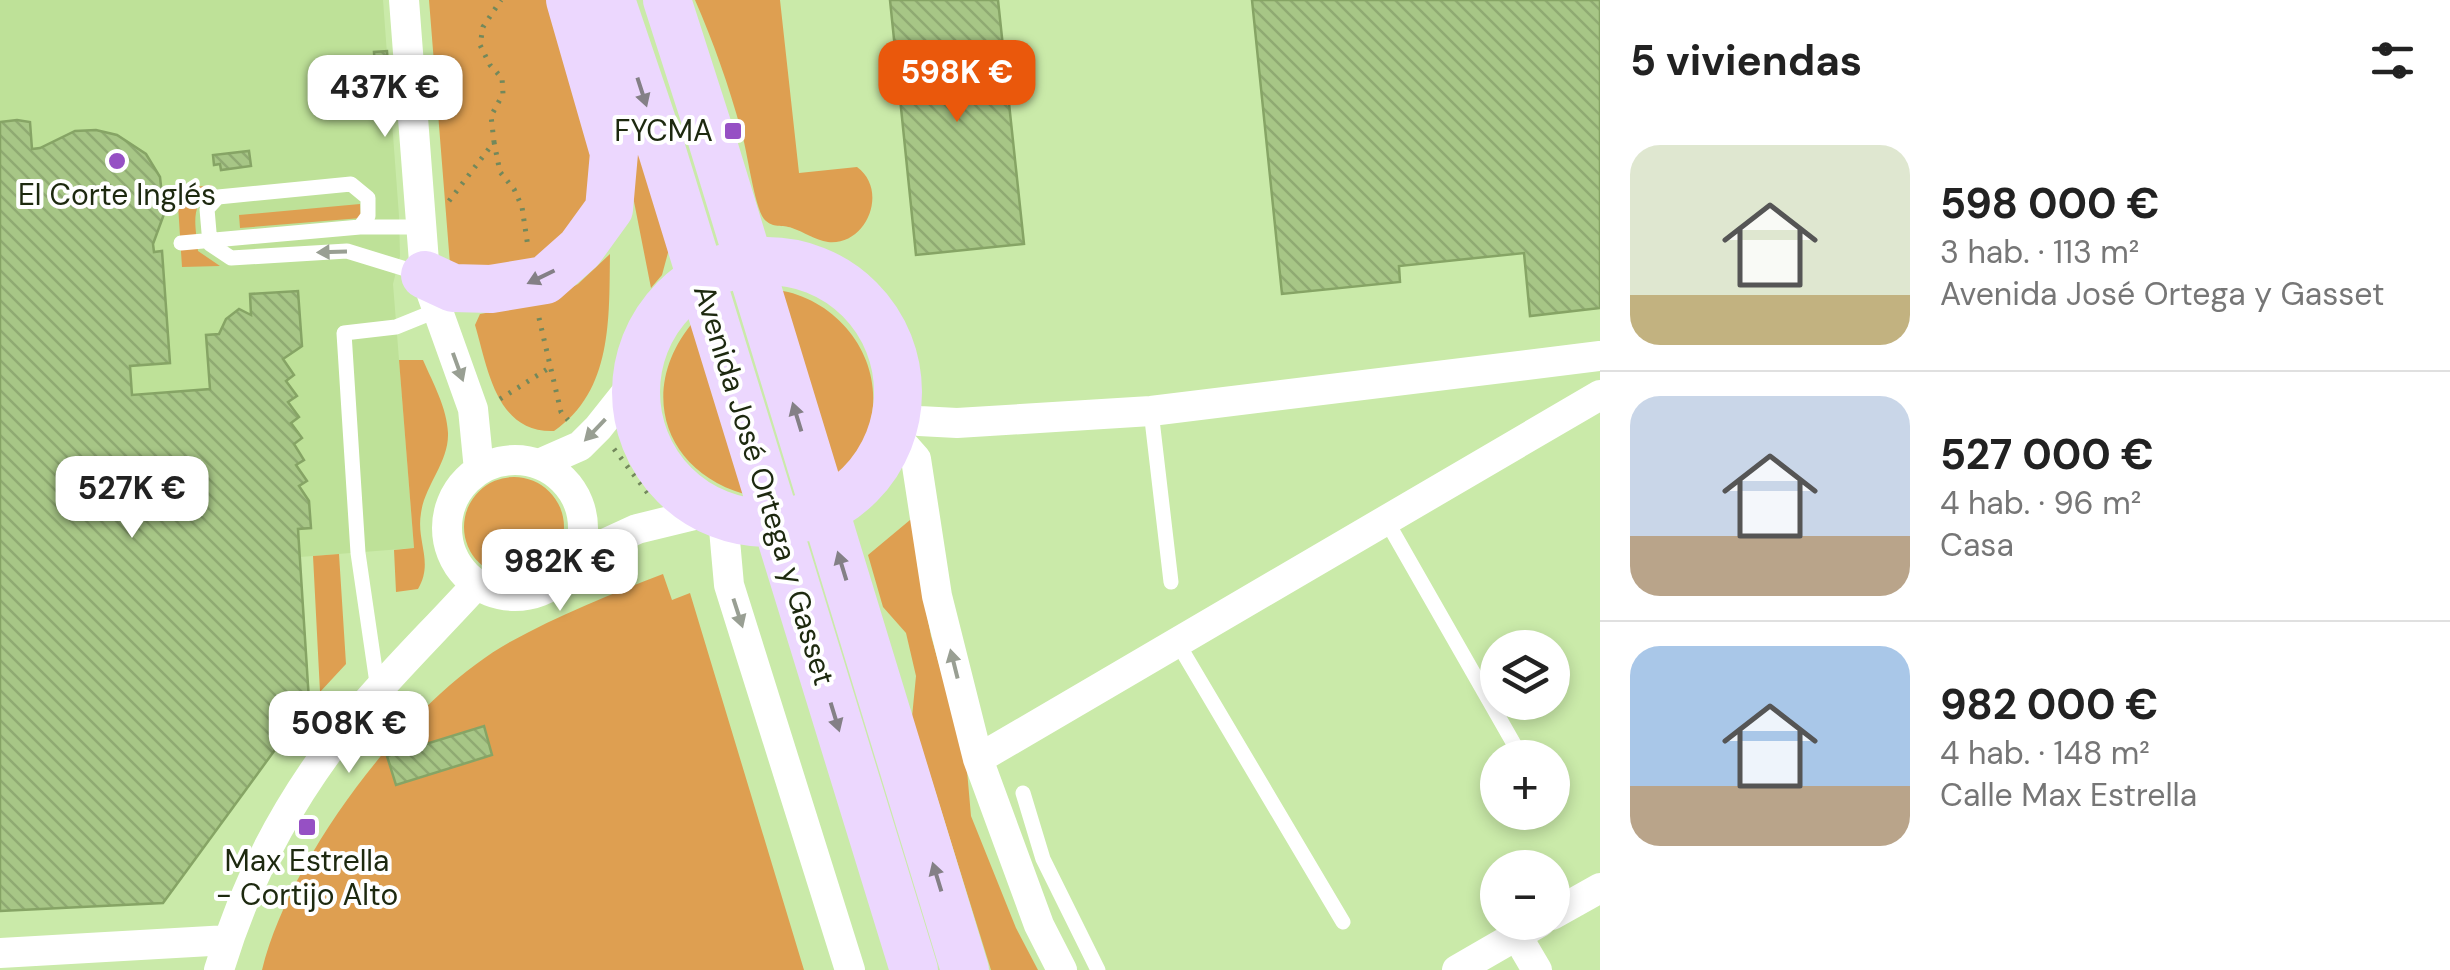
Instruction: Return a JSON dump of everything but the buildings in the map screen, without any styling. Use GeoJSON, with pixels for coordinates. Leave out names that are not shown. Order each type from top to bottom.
{"type":"FeatureCollection","features":[{"type":"Feature","properties":{"kind":"main road"},"geometry":{"type":"LineString","coordinates":[[432,293],[545,280],[580,249],[609,209],[614,153],[570,0]]}},
{"type":"Feature","properties":{"kind":"main road","name":"Avenida José Ortega y Gasset"},"geometry":{"type":"LineString","coordinates":[[611,0],[683,281],[776,524],[914,970]]}},
{"type":"Feature","properties":{"kind":"main road","name":"Avenida José Ortega y Gasset"},"geometry":{"type":"LineString","coordinates":[[666,0],[750,261],[965,970]]}},
{"type":"Feature","properties":{"kind":"main road"},"geometry":{"type":"LineString","coordinates":[[750,261],[802,264],[832,277],[862,300],[884,331],[897,370],[895,423],[875,468],[857,488],[825,510],[776,524],[701,516],[657,464],[640,424],[628,374],[683,281],[750,261]]}},
{"type":"Feature","properties":{"kind":"street"},"geometry":{"type":"LineString","coordinates":[[404,0],[421,218],[432,293],[473,409],[479,470]]}},
{"type":"Feature","properties":{"kind":"street"},"geometry":{"type":"LineString","coordinates":[[1062,970],[1038,925],[978,759],[937,596],[916,459],[895,423],[1151,412],[1600,356]]}},
{"type":"Feature","properties":{"kind":"street"},"geometry":{"type":"LineString","coordinates":[[539,464],[580,446],[594,432],[628,374]]}},
{"type":"Feature","properties":{"kind":"street"},"geometry":{"type":"LineString","coordinates":[[978,759],[1386,520],[1597,403]]}},
{"type":"Feature","properties":{"kind":"street"},"geometry":{"type":"LineString","coordinates":[[508,460],[539,464],[558,474],[572,490],[581,512],[583,535],[567,572],[538,592],[503,595],[477,584],[457,564],[448,544],[452,502],[462,484],[479,470],[508,460]]}},
{"type":"Feature","properties":{"kind":"street"},"geometry":{"type":"LineString","coordinates":[[576,558],[608,541],[701,516]]}},
{"type":"Feature","properties":{"kind":"street","name":"Avenida José Ortega y Gasset"},"geometry":{"type":"LineString","coordinates":[[701,516],[729,585],[850,970]]}},
{"type":"Feature","properties":{"kind":"street"},"geometry":{"type":"LineString","coordinates":[[218,970],[279,824],[354,718],[477,584]]}},
{"type":"Feature","properties":{"kind":"street"},"geometry":{"type":"LineString","coordinates":[[1570,905],[1600,888]]}},
{"type":"Feature","properties":{"kind":"street"},"geometry":{"type":"LineString","coordinates":[[0,953],[228,940]]}},
{"type":"Feature","properties":{"kind":"street"},"geometry":{"type":"LineString","coordinates":[[1457,970],[1509,940]]}},
{"type":"Feature","properties":{"kind":"street"},"geometry":{"type":"LineString","coordinates":[[1530,940],[1537,970]]}},
{"type":"Feature","properties":{"kind":"lane"},"geometry":{"type":"LineString","coordinates":[[360,227],[368,216],[368,198],[351,184],[218,196],[206,209],[210,244],[230,258],[348,251],[432,293],[396,327],[344,333],[358,553],[378,690]]}},
{"type":"Feature","properties":{"kind":"lane"},"geometry":{"type":"LineString","coordinates":[[181,243],[421,218]]}},
{"type":"Feature","properties":{"kind":"lane"},"geometry":{"type":"LineString","coordinates":[[1151,412],[1171,582]]}},
{"type":"Feature","properties":{"kind":"lane"},"geometry":{"type":"LineString","coordinates":[[1386,520],[1512,740]]}},
{"type":"Feature","properties":{"kind":"lane"},"geometry":{"type":"LineString","coordinates":[[1177,642],[1343,922]]}},
{"type":"Feature","properties":{"kind":"lane"},"geometry":{"type":"LineString","coordinates":[[1022,793],[1043,859],[1098,970]]}},
{"type":"Feature","properties":{"kind":"path"},"geometry":{"type":"LineString","coordinates":[[498,2],[483,27],[480,44],[490,65],[502,78],[503,94],[492,116],[494,142],[500,172],[522,207],[526,245]]}},
{"type":"Feature","properties":{"kind":"path"},"geometry":{"type":"LineString","coordinates":[[421,218],[446,205],[494,142]]}},
{"type":"Feature","properties":{"kind":"path"},"geometry":{"type":"LineString","coordinates":[[628,374],[632,334],[683,281]]}},
{"type":"Feature","properties":{"kind":"path"},"geometry":{"type":"LineString","coordinates":[[539,318],[561,412],[594,432],[701,516]]}},
{"type":"Feature","properties":{"kind":"path"},"geometry":{"type":"LineString","coordinates":[[473,409],[499,400],[550,367]]}},
{"type":"Feature","properties":{"kind":"shaded area"},"geometry":{"type":"Polygon","coordinates":[[[0,0],[383,0],[399,216],[400,256],[393,284],[414,548],[300,557],[309,701],[163,903],[0,911],[0,0]]]}},
{"type":"Feature","properties":{"kind":"shaded area"},"geometry":{"type":"Polygon","coordinates":[[[429,0],[551,0],[596,153],[589,203],[538,261],[503,270],[450,264],[429,0]]]}},
{"type":"Feature","properties":{"kind":"shaded area"},"geometry":{"type":"Polygon","coordinates":[[[590,0],[669,249],[662,275],[651,288],[615,105],[590,0]]]}},
{"type":"Feature","properties":{"kind":"shaded area"},"geometry":{"type":"Polygon","coordinates":[[[695,0],[780,0],[799,173],[857,167],[867,177],[872,202],[869,215],[853,235],[828,242],[764,219],[731,97],[695,0]]]}},
{"type":"Feature","properties":{"kind":"shaded area"},"geometry":{"type":"Polygon","coordinates":[[[212,185],[197,208],[196,231],[198,251],[220,266],[182,267],[177,189],[212,185]]]}},
{"type":"Feature","properties":{"kind":"shaded area"},"geometry":{"type":"Polygon","coordinates":[[[360,204],[361,218],[240,228],[239,215],[360,204]]]}},
{"type":"Feature","properties":{"kind":"shaded area"},"geometry":{"type":"Polygon","coordinates":[[[610,254],[604,351],[588,395],[554,431],[534,429],[507,410],[498,395],[475,325],[480,314],[543,303],[578,284],[610,254]]]}},
{"type":"Feature","properties":{"kind":"shaded area"},"geometry":{"type":"Polygon","coordinates":[[[778,290],[804,297],[827,310],[846,327],[870,371],[870,422],[858,452],[835,477],[778,290]]]}},
{"type":"Feature","properties":{"kind":"shaded area"},"geometry":{"type":"Polygon","coordinates":[[[695,320],[744,494],[715,482],[693,465],[677,445],[667,422],[663,397],[667,371],[677,345],[695,320]]]}},
{"type":"Feature","properties":{"kind":"shaded area"},"geometry":{"type":"Polygon","coordinates":[[[399,360],[423,360],[442,405],[448,433],[445,454],[421,513],[423,579],[418,589],[396,592],[394,550],[414,548],[399,360]]]}},
{"type":"Feature","properties":{"kind":"shaded area"},"geometry":{"type":"Polygon","coordinates":[[[514,477],[533,481],[549,492],[560,508],[564,527],[560,546],[549,562],[533,573],[514,577],[495,573],[479,562],[468,546],[464,527],[468,508],[479,492],[495,481],[514,477]]]}},
{"type":"Feature","properties":{"kind":"shaded area"},"geometry":{"type":"Polygon","coordinates":[[[916,515],[917,562],[931,636],[966,759],[971,816],[1016,928],[1038,970],[991,970],[912,717],[916,676],[906,633],[883,607],[868,555],[916,515]]]}},
{"type":"Feature","properties":{"kind":"shaded area"},"geometry":{"type":"Polygon","coordinates":[[[339,554],[346,664],[320,692],[313,556],[339,554]]]}},
{"type":"Feature","properties":{"kind":"shaded area"},"geometry":{"type":"Polygon","coordinates":[[[663,574],[672,600],[690,593],[804,970],[262,970],[298,879],[326,831],[358,785],[432,701],[510,642],[585,605],[663,574]]]}},
{"type":"Feature","properties":{"kind":"place","name":"FYCMA"},"geometry":{"type":"Point","coordinates":[733,131]}},
{"type":"Feature","properties":{"kind":"place","name":"El Corte Inglés"},"geometry":{"type":"Point","coordinates":[117,161]}},
{"type":"Feature","properties":{"kind":"place","name":"Max Estrella - Cortijo Alto"},"geometry":{"type":"Point","coordinates":[307,827]}}]}
